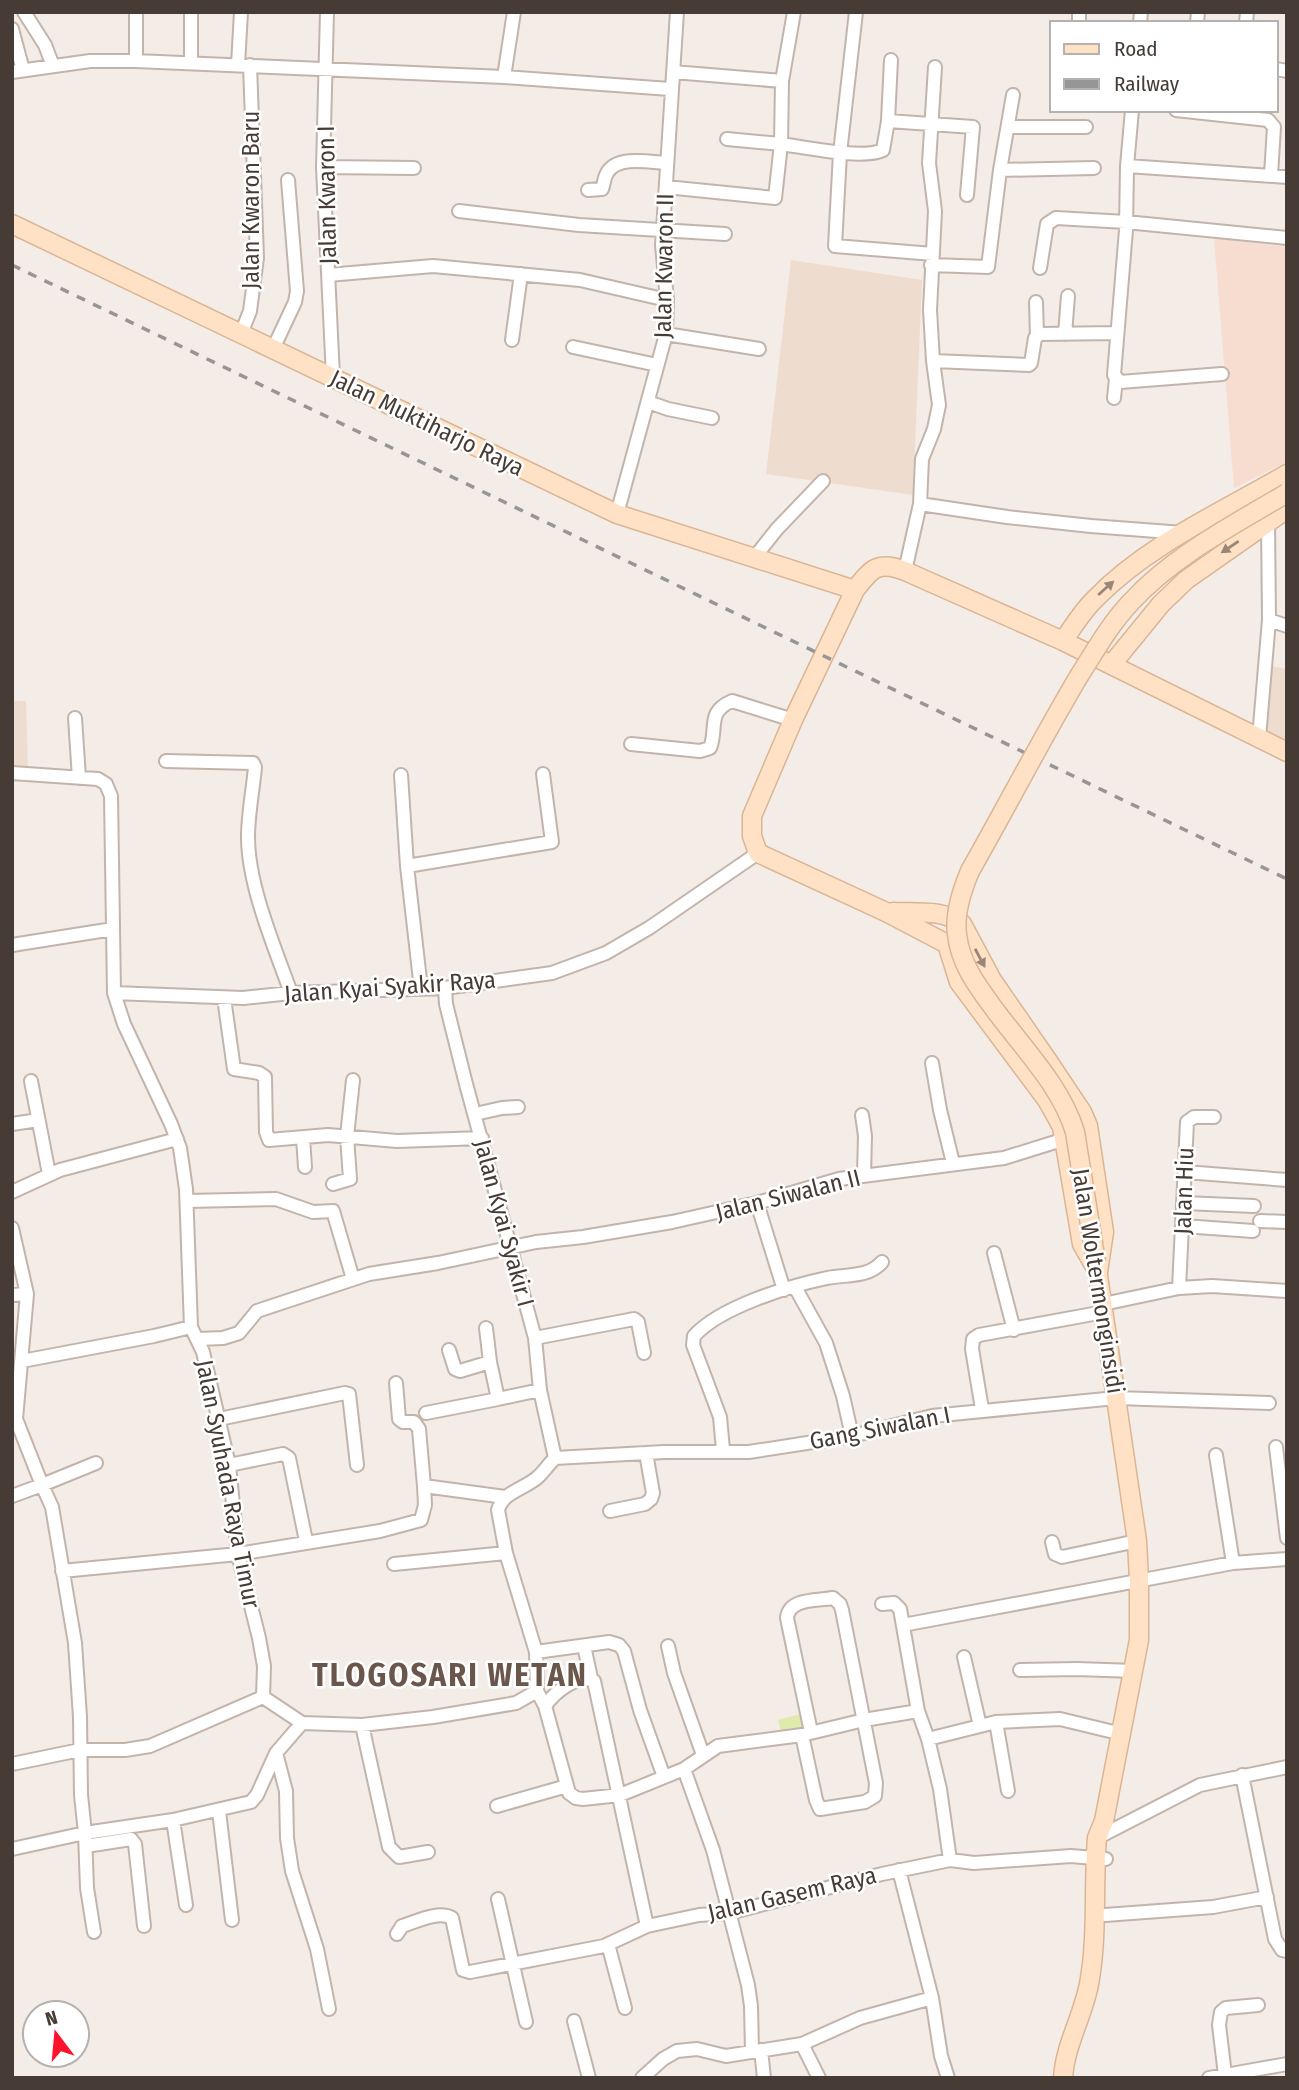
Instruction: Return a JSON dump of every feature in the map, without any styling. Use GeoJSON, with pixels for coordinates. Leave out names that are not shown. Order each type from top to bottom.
{"type":"FeatureCollection","features":[{"type":"Feature","properties":{"kind":"street"},"geometry":{"type":"LineString","coordinates":[[24,12],[46,45],[53,66]]}},
{"type":"Feature","properties":{"kind":"street"},"geometry":{"type":"LineString","coordinates":[[136,12],[136,61]]}},
{"type":"Feature","properties":{"kind":"street"},"geometry":{"type":"LineString","coordinates":[[191,12],[191,63]]}},
{"type":"Feature","properties":{"kind":"street","name":"Jalan Kwaron Baru"},"geometry":{"type":"LineString","coordinates":[[241,12],[257,258],[250,311],[241,334]]}},
{"type":"Feature","properties":{"kind":"street","name":"Jalan Kwaron I"},"geometry":{"type":"LineString","coordinates":[[327,12],[323,167],[333,377]]}},
{"type":"Feature","properties":{"kind":"street"},"geometry":{"type":"LineString","coordinates":[[504,76],[514,12]]}},
{"type":"Feature","properties":{"kind":"street","name":"Jalan Kwaron II"},"geometry":{"type":"LineString","coordinates":[[617,514],[666,334],[667,300],[663,264],[670,89],[677,12]]}},
{"type":"Feature","properties":{"kind":"street"},"geometry":{"type":"LineString","coordinates":[[666,187],[775,198],[781,144],[782,80],[793,12]]}},
{"type":"Feature","properties":{"kind":"street"},"geometry":{"type":"LineString","coordinates":[[856,12],[840,153],[835,246],[989,267],[1000,170],[1013,95]]}},
{"type":"Feature","properties":{"kind":"street"},"geometry":{"type":"LineString","coordinates":[[12,29],[18,71],[90,61],[136,61],[504,76],[670,89]]}},
{"type":"Feature","properties":{"kind":"street"},"geometry":{"type":"LineString","coordinates":[[727,139],[840,153],[877,153],[883,150],[888,121],[891,60]]}},
{"type":"Feature","properties":{"kind":"street"},"geometry":{"type":"LineString","coordinates":[[905,571],[920,504],[919,475],[922,459],[934,429],[939,405],[930,310],[935,211],[929,163],[935,67]]}},
{"type":"Feature","properties":{"kind":"street"},"geometry":{"type":"LineString","coordinates":[[673,72],[782,80]]}},
{"type":"Feature","properties":{"kind":"street"},"geometry":{"type":"LineString","coordinates":[[1114,398],[1132,112]]}},
{"type":"Feature","properties":{"kind":"street"},"geometry":{"type":"LineString","coordinates":[[1213,112],[1268,115],[1274,127],[1271,175]]}},
{"type":"Feature","properties":{"kind":"street"},"geometry":{"type":"LineString","coordinates":[[888,121],[973,127],[967,195]]}},
{"type":"Feature","properties":{"kind":"street"},"geometry":{"type":"LineString","coordinates":[[1008,127],[1086,127]]}},
{"type":"Feature","properties":{"kind":"street"},"geometry":{"type":"LineString","coordinates":[[587,190],[602,190],[608,170],[618,164],[633,161],[667,163]]}},
{"type":"Feature","properties":{"kind":"street"},"geometry":{"type":"LineString","coordinates":[[1127,166],[1287,177]]}},
{"type":"Feature","properties":{"kind":"street"},"geometry":{"type":"LineString","coordinates":[[323,167],[414,168]]}},
{"type":"Feature","properties":{"kind":"street"},"geometry":{"type":"LineString","coordinates":[[1000,170],[1094,169]]}},
{"type":"Feature","properties":{"kind":"street"},"geometry":{"type":"LineString","coordinates":[[273,349],[295,302],[297,291],[288,180]]}},
{"type":"Feature","properties":{"kind":"street"},"geometry":{"type":"LineString","coordinates":[[459,211],[579,225],[665,228],[725,234]]}},
{"type":"Feature","properties":{"kind":"street"},"geometry":{"type":"LineString","coordinates":[[1040,268],[1047,223],[1056,218],[1287,238]]}},
{"type":"Feature","properties":{"kind":"street","name":"Jalan Muktiharjo Raya"},"geometry":{"type":"LineString","coordinates":[[12,224],[617,514],[855,590]]}},
{"type":"Feature","properties":{"kind":"street"},"geometry":{"type":"LineString","coordinates":[[328,275],[433,266],[580,280],[667,300]]}},
{"type":"Feature","properties":{"kind":"street"},"geometry":{"type":"LineString","coordinates":[[512,340],[521,274]]}},
{"type":"Feature","properties":{"kind":"street"},"geometry":{"type":"LineString","coordinates":[[1065,334],[1068,296]]}},
{"type":"Feature","properties":{"kind":"street"},"geometry":{"type":"LineString","coordinates":[[933,361],[1029,365],[1037,336],[1036,302]]}},
{"type":"Feature","properties":{"kind":"street"},"geometry":{"type":"LineString","coordinates":[[1037,336],[1116,333]]}},
{"type":"Feature","properties":{"kind":"street"},"geometry":{"type":"LineString","coordinates":[[666,334],[759,349]]}},
{"type":"Feature","properties":{"kind":"street"},"geometry":{"type":"LineString","coordinates":[[573,347],[657,365]]}},
{"type":"Feature","properties":{"kind":"street"},"geometry":{"type":"LineString","coordinates":[[1116,379],[1120,382],[1222,374]]}},
{"type":"Feature","properties":{"kind":"street"},"geometry":{"type":"LineString","coordinates":[[648,402],[712,418]]}},
{"type":"Feature","properties":{"kind":"street"},"geometry":{"type":"LineString","coordinates":[[1063,641],[1094,599],[1123,573],[1157,548],[1287,474]]}},
{"type":"Feature","properties":{"kind":"street"},"geometry":{"type":"LineString","coordinates":[[754,558],[823,481]]}},
{"type":"Feature","properties":{"kind":"street","name":"Jalan Woltermonginsidi"},"geometry":{"type":"LineString","coordinates":[[1063,2078],[1093,1962],[1102,1831],[1135,1671],[1139,1640],[1137,1541],[1075,1132],[1071,1118],[1051,1084],[969,972],[956,931],[959,908],[970,871],[1061,706],[1105,634],[1153,580],[1205,543],[1287,493]]}},
{"type":"Feature","properties":{"kind":"street"},"geometry":{"type":"LineString","coordinates":[[920,504],[1079,525],[1184,533]]}},
{"type":"Feature","properties":{"kind":"street"},"geometry":{"type":"LineString","coordinates":[[1112,664],[1161,604],[1186,580],[1287,509]]}},
{"type":"Feature","properties":{"kind":"street"},"geometry":{"type":"LineString","coordinates":[[1259,738],[1269,620],[1268,521]]}},
{"type":"Feature","properties":{"kind":"street"},"geometry":{"type":"LineString","coordinates":[[947,944],[886,912],[758,853],[752,836],[752,816],[793,720],[855,590],[868,573],[880,566],[905,571],[1063,641],[1287,752]]}},
{"type":"Feature","properties":{"kind":"street"},"geometry":{"type":"LineString","coordinates":[[1269,620],[1287,626]]}},
{"type":"Feature","properties":{"kind":"street"},"geometry":{"type":"LineString","coordinates":[[631,744],[700,751],[710,748],[715,713],[732,701],[793,720]]}},
{"type":"Feature","properties":{"kind":"street"},"geometry":{"type":"LineString","coordinates":[[75,718],[79,778]]}},
{"type":"Feature","properties":{"kind":"street"},"geometry":{"type":"LineString","coordinates":[[166,761],[253,763],[248,839],[254,880],[291,993]]}},
{"type":"Feature","properties":{"kind":"street","name":"Jalan Syuhada Raya Timur"},"geometry":{"type":"LineString","coordinates":[[12,773],[98,779],[103,782],[111,796],[114,993],[124,1024],[177,1139],[187,1201],[191,1327],[198,1339],[229,1465],[238,1554],[264,1666],[263,1697]]}},
{"type":"Feature","properties":{"kind":"street"},"geometry":{"type":"LineString","coordinates":[[407,866],[552,842],[543,774]]}},
{"type":"Feature","properties":{"kind":"street"},"geometry":{"type":"LineString","coordinates":[[401,775],[407,866],[421,989]]}},
{"type":"Feature","properties":{"kind":"street","name":"Jalan Kyai Syakir Raya"},"geometry":{"type":"LineString","coordinates":[[114,993],[224,998],[291,993],[446,989],[552,973],[606,953],[649,928],[758,853]]}},
{"type":"Feature","properties":{"kind":"street"},"geometry":{"type":"LineString","coordinates":[[886,912],[942,914],[954,917],[964,927],[992,980],[1051,1064],[1085,1119],[1091,1142],[1104,1232],[1097,1267]]}},
{"type":"Feature","properties":{"kind":"street"},"geometry":{"type":"LineString","coordinates":[[942,914],[947,944],[959,982],[1046,1100],[1062,1127],[1082,1244],[1097,1267]]}},
{"type":"Feature","properties":{"kind":"street"},"geometry":{"type":"LineString","coordinates":[[12,944],[113,929]]}},
{"type":"Feature","properties":{"kind":"street","name":"Jalan Kyai Syakir I"},"geometry":{"type":"LineString","coordinates":[[446,989],[446,1004],[535,1338],[540,1390],[555,1458]]}},
{"type":"Feature","properties":{"kind":"street"},"geometry":{"type":"LineString","coordinates":[[224,998],[234,1069],[259,1073],[265,1077],[268,1138],[275,1141],[328,1135],[397,1141],[482,1138]]}},
{"type":"Feature","properties":{"kind":"street"},"geometry":{"type":"LineString","coordinates":[[932,1063],[942,1121],[953,1163]]}},
{"type":"Feature","properties":{"kind":"street"},"geometry":{"type":"LineString","coordinates":[[333,1184],[350,1179],[347,1136],[353,1080]]}},
{"type":"Feature","properties":{"kind":"street"},"geometry":{"type":"LineString","coordinates":[[31,1081],[49,1174]]}},
{"type":"Feature","properties":{"kind":"street"},"geometry":{"type":"LineString","coordinates":[[475,1114],[518,1107]]}},
{"type":"Feature","properties":{"kind":"street"},"geometry":{"type":"LineString","coordinates":[[862,1115],[865,1136],[864,1175]]}},
{"type":"Feature","properties":{"kind":"street","name":"Jalan Hiu"},"geometry":{"type":"LineString","coordinates":[[1180,1288],[1188,1120],[1197,1116],[1214,1117]]}},
{"type":"Feature","properties":{"kind":"street"},"geometry":{"type":"LineString","coordinates":[[12,1124],[38,1120]]}},
{"type":"Feature","properties":{"kind":"street"},"geometry":{"type":"LineString","coordinates":[[303,1138],[305,1167]]}},
{"type":"Feature","properties":{"kind":"street"},"geometry":{"type":"LineString","coordinates":[[12,1192],[49,1174],[177,1139]]}},
{"type":"Feature","properties":{"kind":"street","name":"Jalan Siwalan II"},"geometry":{"type":"LineString","coordinates":[[198,1339],[223,1338],[239,1333],[257,1311],[353,1279],[510,1247],[672,1222],[864,1175],[1004,1158],[1065,1139]]}},
{"type":"Feature","properties":{"kind":"street"},"geometry":{"type":"LineString","coordinates":[[1185,1172],[1287,1180]]}},
{"type":"Feature","properties":{"kind":"street"},"geometry":{"type":"LineString","coordinates":[[187,1201],[276,1199],[310,1211],[333,1211],[353,1279]]}},
{"type":"Feature","properties":{"kind":"street"},"geometry":{"type":"LineString","coordinates":[[757,1203],[790,1289],[826,1342],[852,1436]]}},
{"type":"Feature","properties":{"kind":"street"},"geometry":{"type":"LineString","coordinates":[[1184,1203],[1254,1206]]}},
{"type":"Feature","properties":{"kind":"street"},"geometry":{"type":"LineString","coordinates":[[1183,1226],[1257,1226],[1287,1222]]}},
{"type":"Feature","properties":{"kind":"street"},"geometry":{"type":"LineString","coordinates":[[12,1228],[18,1271],[27,1294],[17,1345],[22,1361],[14,1419],[52,1507],[75,1643],[87,1888],[94,1932]]}},
{"type":"Feature","properties":{"kind":"street"},"geometry":{"type":"LineString","coordinates":[[994,1253],[1014,1330]]}},
{"type":"Feature","properties":{"kind":"street"},"geometry":{"type":"LineString","coordinates":[[723,1450],[720,1417],[693,1345],[694,1336],[724,1312],[827,1278],[874,1271],[882,1262]]}},
{"type":"Feature","properties":{"kind":"street"},"geometry":{"type":"LineString","coordinates":[[982,1409],[971,1342],[979,1335],[1014,1330],[1180,1288],[1212,1286],[1287,1291]]}},
{"type":"Feature","properties":{"kind":"street"},"geometry":{"type":"LineString","coordinates":[[12,1295],[27,1294]]}},
{"type":"Feature","properties":{"kind":"street"},"geometry":{"type":"LineString","coordinates":[[535,1338],[634,1319],[640,1327],[644,1353]]}},
{"type":"Feature","properties":{"kind":"street"},"geometry":{"type":"LineString","coordinates":[[22,1361],[191,1327]]}},
{"type":"Feature","properties":{"kind":"street"},"geometry":{"type":"LineString","coordinates":[[486,1328],[498,1399]]}},
{"type":"Feature","properties":{"kind":"street"},"geometry":{"type":"LineString","coordinates":[[449,1350],[453,1367],[460,1371],[490,1362]]}},
{"type":"Feature","properties":{"kind":"street"},"geometry":{"type":"LineString","coordinates":[[62,1570],[238,1554],[380,1531],[421,1520],[425,1505],[419,1426],[414,1422],[403,1422],[399,1419],[396,1383]]}},
{"type":"Feature","properties":{"kind":"street"},"geometry":{"type":"LineString","coordinates":[[426,1413],[540,1390]]}},
{"type":"Feature","properties":{"kind":"street"},"geometry":{"type":"LineString","coordinates":[[219,1419],[345,1393],[350,1397],[357,1465]]}},
{"type":"Feature","properties":{"kind":"street","name":"Gang Siwalan I"},"geometry":{"type":"LineString","coordinates":[[555,1458],[723,1450],[749,1452],[852,1436],[932,1416],[1116,1398],[1269,1403]]}},
{"type":"Feature","properties":{"kind":"street"},"geometry":{"type":"LineString","coordinates":[[1276,1447],[1287,1538]]}},
{"type":"Feature","properties":{"kind":"street"},"geometry":{"type":"LineString","coordinates":[[610,1511],[645,1504],[651,1499],[653,1493],[646,1453]]}},
{"type":"Feature","properties":{"kind":"street"},"geometry":{"type":"LineString","coordinates":[[229,1465],[283,1454],[289,1458],[306,1541]]}},
{"type":"Feature","properties":{"kind":"street"},"geometry":{"type":"LineString","coordinates":[[1216,1455],[1233,1563]]}},
{"type":"Feature","properties":{"kind":"street"},"geometry":{"type":"LineString","coordinates":[[555,1458],[536,1479],[505,1497],[498,1510],[506,1553],[536,1652],[541,1699],[569,1793],[576,1798],[620,1795],[684,1769],[718,1746],[806,1733],[918,1711]]}},
{"type":"Feature","properties":{"kind":"street"},"geometry":{"type":"LineString","coordinates":[[12,1496],[96,1463]]}},
{"type":"Feature","properties":{"kind":"street"},"geometry":{"type":"LineString","coordinates":[[424,1486],[505,1497]]}},
{"type":"Feature","properties":{"kind":"street"},"geometry":{"type":"LineString","coordinates":[[1052,1542],[1055,1554],[1062,1557],[1137,1541]]}},
{"type":"Feature","properties":{"kind":"street"},"geometry":{"type":"LineString","coordinates":[[394,1564],[506,1553]]}},
{"type":"Feature","properties":{"kind":"street"},"geometry":{"type":"LineString","coordinates":[[903,1625],[1233,1563],[1287,1559]]}},
{"type":"Feature","properties":{"kind":"street"},"geometry":{"type":"LineString","coordinates":[[833,1598],[840,1604],[864,1720],[876,1783],[875,1796],[866,1802],[820,1809],[787,1618],[788,1611],[794,1604],[833,1598]]}},
{"type":"Feature","properties":{"kind":"street"},"geometry":{"type":"LineString","coordinates":[[882,1604],[897,1605],[903,1625],[918,1711],[940,1789],[950,1860]]}},
{"type":"Feature","properties":{"kind":"street"},"geometry":{"type":"LineString","coordinates":[[536,1652],[609,1642],[619,1645],[624,1651],[640,1710],[664,1777]]}},
{"type":"Feature","properties":{"kind":"street"},"geometry":{"type":"LineString","coordinates":[[584,1646],[591,1678],[597,1689],[647,1926]]}},
{"type":"Feature","properties":{"kind":"street"},"geometry":{"type":"LineString","coordinates":[[668,1646],[674,1673],[703,1755]]}},
{"type":"Feature","properties":{"kind":"street"},"geometry":{"type":"LineString","coordinates":[[964,1657],[980,1726]]}},
{"type":"Feature","properties":{"kind":"street"},"geometry":{"type":"LineString","coordinates":[[1020,1670],[1135,1671]]}},
{"type":"Feature","properties":{"kind":"street"},"geometry":{"type":"LineString","coordinates":[[12,1763],[80,1750],[125,1750],[150,1746],[263,1697],[302,1723],[362,1726],[541,1699],[591,1678]]}},
{"type":"Feature","properties":{"kind":"street"},"geometry":{"type":"LineString","coordinates":[[928,1739],[996,1722],[1060,1719],[1122,1734]]}},
{"type":"Feature","properties":{"kind":"street"},"geometry":{"type":"LineString","coordinates":[[996,1722],[1008,1791]]}},
{"type":"Feature","properties":{"kind":"street"},"geometry":{"type":"LineString","coordinates":[[12,1849],[86,1839],[173,1820],[220,1815],[251,1802],[280,1762],[302,1723]]}},
{"type":"Feature","properties":{"kind":"street"},"geometry":{"type":"LineString","coordinates":[[362,1726],[389,1847],[399,1857],[428,1852]]}},
{"type":"Feature","properties":{"kind":"street"},"geometry":{"type":"LineString","coordinates":[[280,1762],[292,1871],[317,1949],[329,2009]]}},
{"type":"Feature","properties":{"kind":"street"},"geometry":{"type":"LineString","coordinates":[[1102,1831],[1200,1785],[1287,1767]]}},
{"type":"Feature","properties":{"kind":"street"},"geometry":{"type":"LineString","coordinates":[[684,1769],[713,1850],[751,2006],[764,2078]]}},
{"type":"Feature","properties":{"kind":"street"},"geometry":{"type":"LineString","coordinates":[[1242,1775],[1275,1939],[1282,1950],[1287,1951]]}},
{"type":"Feature","properties":{"kind":"street"},"geometry":{"type":"LineString","coordinates":[[497,1806],[567,1786]]}},
{"type":"Feature","properties":{"kind":"street"},"geometry":{"type":"LineString","coordinates":[[220,1815],[232,1920]]}},
{"type":"Feature","properties":{"kind":"street"},"geometry":{"type":"LineString","coordinates":[[173,1820],[186,1905]]}},
{"type":"Feature","properties":{"kind":"street"},"geometry":{"type":"LineString","coordinates":[[86,1839],[131,1839],[135,1844],[144,1926]]}},
{"type":"Feature","properties":{"kind":"street","name":"Jalan Gasem Raya"},"geometry":{"type":"LineString","coordinates":[[397,1934],[401,1926],[441,1915],[452,1918],[463,1970],[470,1972],[513,1962],[565,1955],[608,1944],[647,1926],[699,1915],[729,1913],[899,1870],[950,1860],[974,1863],[1072,1856],[1100,1858]]}},
{"type":"Feature","properties":{"kind":"street","name":"Jalan Woltermonginsidi"},"geometry":{"type":"LineString","coordinates":[[1073,2078],[1099,1989],[1103,1964],[1105,1915],[1100,1858]]}},
{"type":"Feature","properties":{"kind":"street"},"geometry":{"type":"LineString","coordinates":[[899,1870],[932,1998],[948,2078]]}},
{"type":"Feature","properties":{"kind":"street"},"geometry":{"type":"LineString","coordinates":[[1105,1915],[1213,1907],[1267,1897]]}},
{"type":"Feature","properties":{"kind":"street"},"geometry":{"type":"LineString","coordinates":[[498,1899],[526,2022]]}},
{"type":"Feature","properties":{"kind":"street"},"geometry":{"type":"LineString","coordinates":[[608,1944],[625,2008]]}},
{"type":"Feature","properties":{"kind":"street"},"geometry":{"type":"LineString","coordinates":[[642,2078],[663,2059],[677,2052],[697,2049],[726,2056],[802,2044],[860,2018],[932,1998]]}},
{"type":"Feature","properties":{"kind":"street"},"geometry":{"type":"LineString","coordinates":[[1225,2075],[1219,2025],[1221,2012],[1226,2008],[1258,2005]]}},
{"type":"Feature","properties":{"kind":"street"},"geometry":{"type":"LineString","coordinates":[[574,2021],[589,2078]]}},
{"type":"Feature","properties":{"kind":"street"},"geometry":{"type":"LineString","coordinates":[[802,2044],[820,2078]]}},
{"type":"Feature","properties":{"kind":"street"},"geometry":{"type":"LineString","coordinates":[[1209,2078],[1287,2064]]}},
{"type":"Feature","properties":{"kind":"shaded area"},"geometry":{"type":"Polygon","coordinates":[[[1214,238],[1287,247],[1287,462],[1234,488],[1214,238]]]}},
{"type":"Feature","properties":{"kind":"shaded area"},"geometry":{"type":"Polygon","coordinates":[[[791,260],[922,280],[913,495],[766,474],[791,260]]]}},
{"type":"Feature","properties":{"kind":"shaded area"},"geometry":{"type":"Polygon","coordinates":[[[1270,666],[1287,669],[1287,746],[1262,733],[1270,666]]]}},
{"type":"Feature","properties":{"kind":"shaded area"},"geometry":{"type":"Polygon","coordinates":[[[12,701],[26,701],[28,773],[12,773],[12,701]]]}},
{"type":"Feature","properties":{"kind":"green space"},"geometry":{"type":"Polygon","coordinates":[[[801,1714],[805,1731],[782,1736],[778,1720],[801,1714]]]}},
{"type":"Feature","properties":{"kind":"railway"},"geometry":{"type":"LineString","coordinates":[[12,265],[1287,879]]}},
{"type":"Feature","properties":{"kind":"district","name":"TLOGOSARI WETAN"},"geometry":{"type":"Point","coordinates":[450,1675]}}]}
